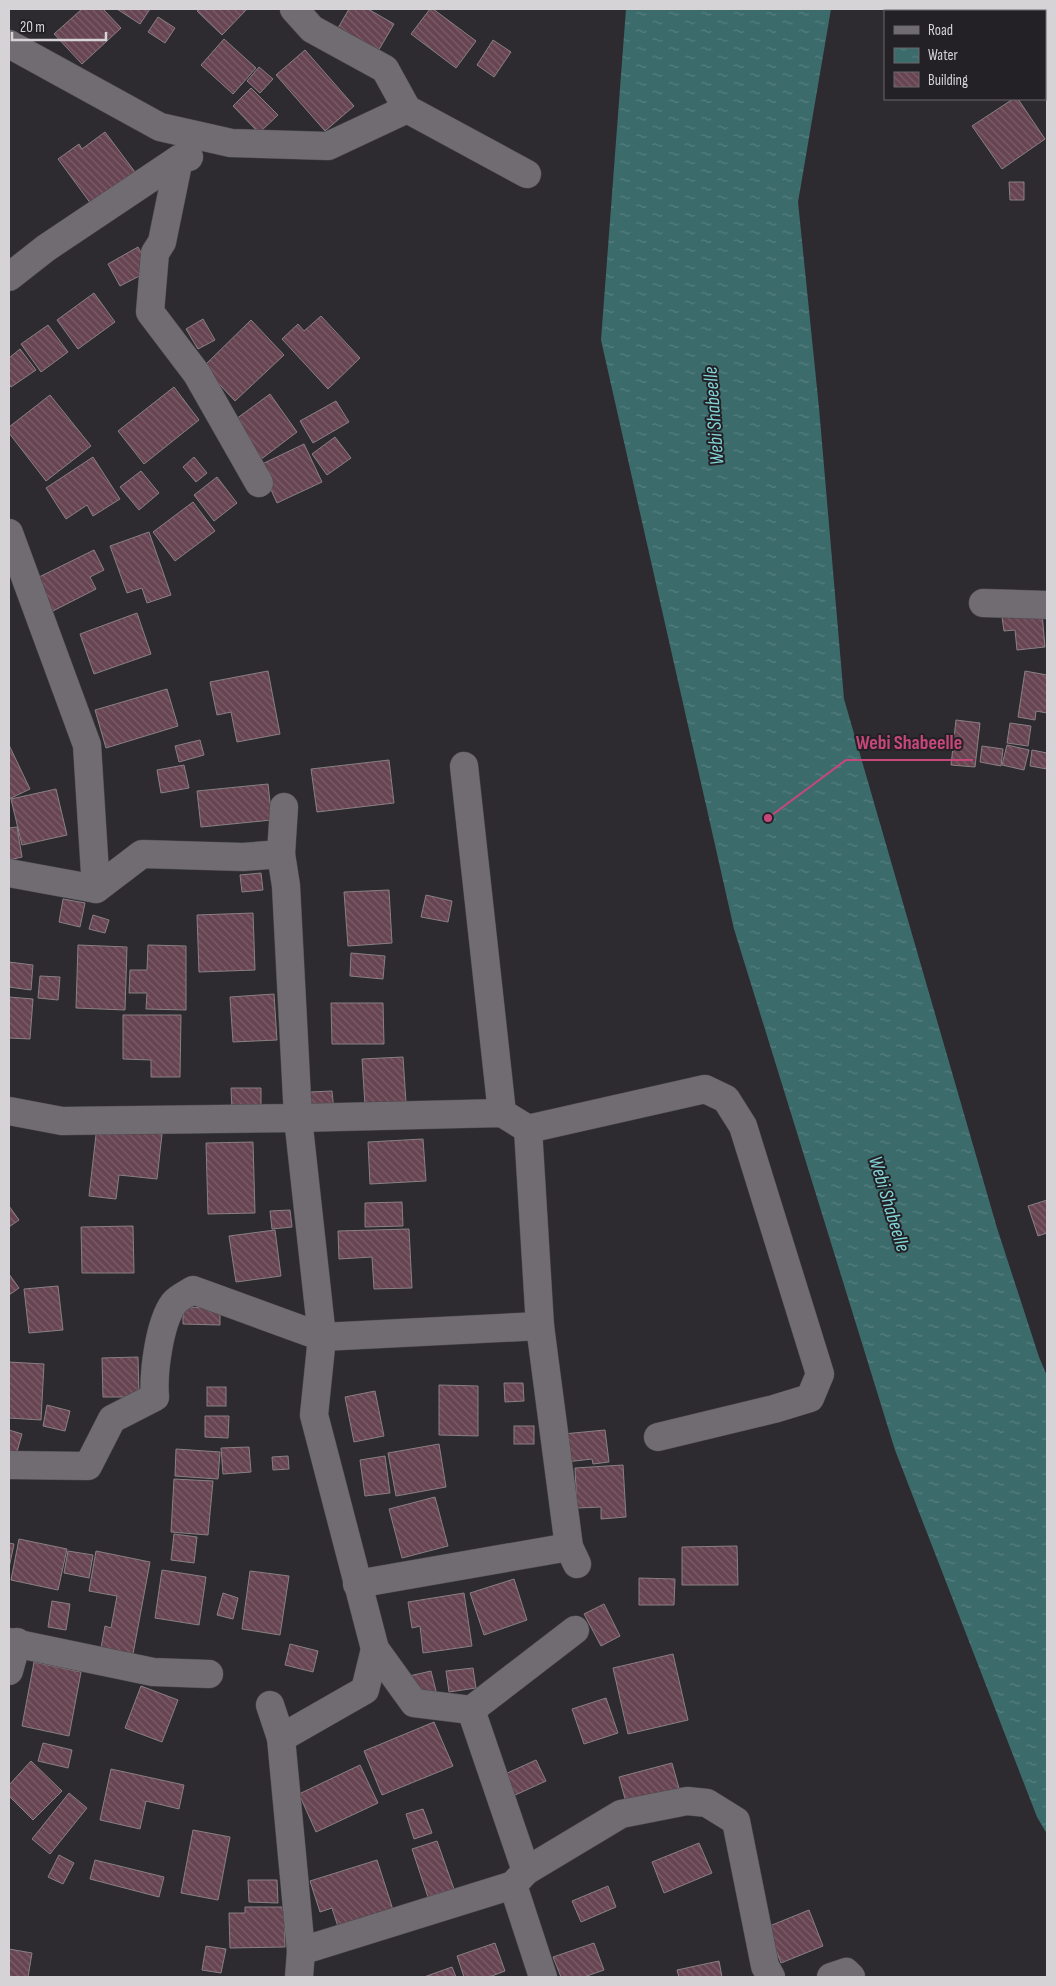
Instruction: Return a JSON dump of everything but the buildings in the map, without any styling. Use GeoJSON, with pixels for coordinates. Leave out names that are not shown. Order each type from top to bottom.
{"type":"FeatureCollection","features":[{"type":"Feature","properties":{"kind":"street"},"geometry":{"type":"LineString","coordinates":[[294,9],[312,29],[385,69],[407,109],[527,174]]}},
{"type":"Feature","properties":{"kind":"street"},"geometry":{"type":"LineString","coordinates":[[9,44],[160,127],[231,143],[328,146],[407,109]]}},
{"type":"Feature","properties":{"kind":"street"},"geometry":{"type":"LineString","coordinates":[[9,277],[46,248],[179,159],[206,154],[231,143]]}},
{"type":"Feature","properties":{"kind":"street"},"geometry":{"type":"LineString","coordinates":[[179,159],[162,242],[155,253],[150,312],[197,374],[259,483]]}},
{"type":"Feature","properties":{"kind":"street"},"geometry":{"type":"LineString","coordinates":[[9,533],[87,745],[96,889]]}},
{"type":"Feature","properties":{"kind":"street"},"geometry":{"type":"LineString","coordinates":[[983,603],[1047,605]]}},
{"type":"Feature","properties":{"kind":"street"},"geometry":{"type":"LineString","coordinates":[[464,766],[502,1113]]}},
{"type":"Feature","properties":{"kind":"street"},"geometry":{"type":"LineString","coordinates":[[284,807],[281,854],[286,886],[298,1118],[322,1337],[314,1415],[375,1649],[414,1703],[471,1710],[574,1630]]}},
{"type":"Feature","properties":{"kind":"street"},"geometry":{"type":"LineString","coordinates":[[9,873],[96,889],[142,854],[243,857],[281,854]]}},
{"type":"Feature","properties":{"kind":"street"},"geometry":{"type":"LineString","coordinates":[[9,1111],[62,1121],[502,1113],[528,1129],[705,1089],[726,1099],[743,1126],[820,1374],[810,1398],[774,1409],[658,1437]]}},
{"type":"Feature","properties":{"kind":"street"},"geometry":{"type":"LineString","coordinates":[[358,1584],[573,1555],[540,1326],[528,1129]]}},
{"type":"Feature","properties":{"kind":"street"},"geometry":{"type":"LineString","coordinates":[[9,1464],[88,1466],[112,1419],[154,1397],[154,1378],[165,1319],[174,1302],[193,1290],[322,1337],[540,1326]]}},
{"type":"Feature","properties":{"kind":"street"},"geometry":{"type":"LineString","coordinates":[[9,1671],[13,1642],[153,1672],[209,1674]]}},
{"type":"Feature","properties":{"kind":"street"},"geometry":{"type":"LineString","coordinates":[[281,1738],[365,1690],[375,1649]]}},
{"type":"Feature","properties":{"kind":"street"},"geometry":{"type":"LineString","coordinates":[[270,1705],[281,1738],[300,1964],[520,1878],[620,1814],[687,1801],[707,1803],[736,1821],[765,1966],[771,1977]]}},
{"type":"Feature","properties":{"kind":"street"},"geometry":{"type":"LineString","coordinates":[[471,1710],[520,1878],[543,1977]]}},
{"type":"Feature","properties":{"kind":"street"},"geometry":{"type":"LineString","coordinates":[[831,1977],[846,1972],[851,1977]]}},
{"type":"Feature","properties":{"kind":"water"},"geometry":{"type":"Polygon","coordinates":[[[626,9],[831,9],[798,202],[819,408],[844,699],[997,1228],[1047,1376],[1047,1834],[1037,1817],[895,1450],[734,929],[601,340],[626,9]]]}},
{"type":"Feature","properties":{"kind":"place","name":"Webi Shabeelle"},"geometry":{"type":"Point","coordinates":[768,818]}}]}
